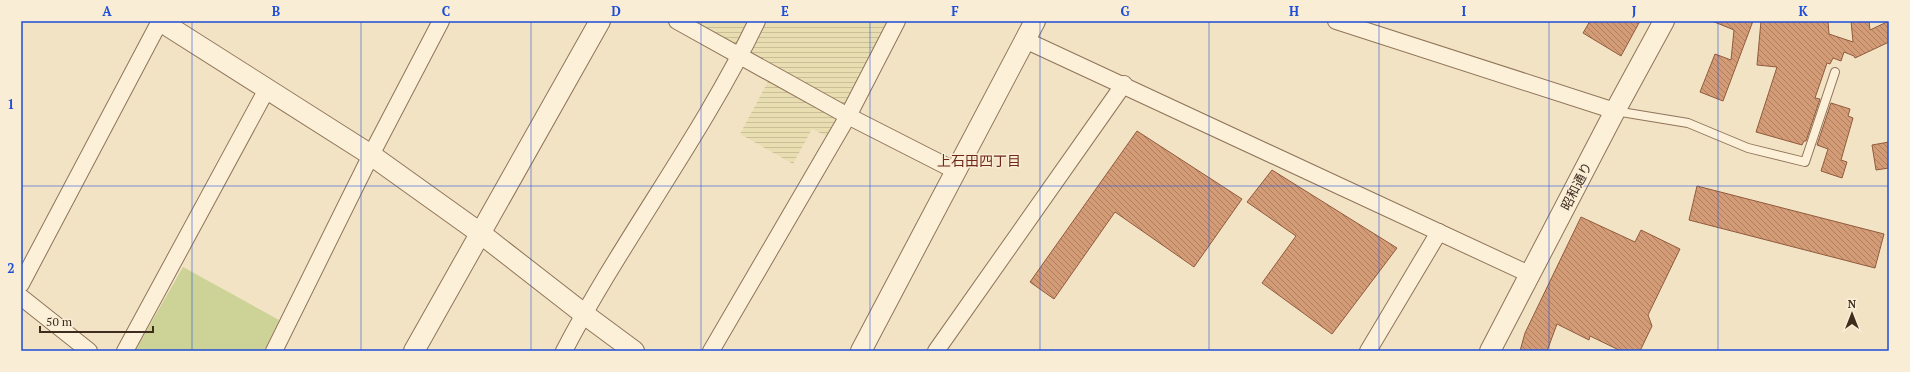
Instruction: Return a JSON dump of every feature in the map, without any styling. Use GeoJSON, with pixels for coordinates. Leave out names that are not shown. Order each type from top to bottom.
{"type":"FeatureCollection","features":[{"type":"Feature","properties":{"kind":"street"},"geometry":{"type":"LineString","coordinates":[[21,284],[160,21],[371,155],[480,233],[634,351]]}},
{"type":"Feature","properties":{"kind":"street"},"geometry":{"type":"LineString","coordinates":[[274,351],[371,155],[441,21]]}},
{"type":"Feature","properties":{"kind":"street"},"geometry":{"type":"LineString","coordinates":[[414,351],[600,21]]}},
{"type":"Feature","properties":{"kind":"street"},"geometry":{"type":"LineString","coordinates":[[677,21],[848,116],[956,171]]}},
{"type":"Feature","properties":{"kind":"street"},"geometry":{"type":"LineString","coordinates":[[564,351],[584,314],[675,167],[740,56],[757,21]]}},
{"type":"Feature","properties":{"kind":"street"},"geometry":{"type":"LineString","coordinates":[[711,351],[848,116],[896,21]]}},
{"type":"Feature","properties":{"kind":"street"},"geometry":{"type":"LineString","coordinates":[[861,351],[1035,21]]}},
{"type":"Feature","properties":{"kind":"street"},"geometry":{"type":"LineString","coordinates":[[1336,21],[1615,111]]}},
{"type":"Feature","properties":{"kind":"street","name":"昭和通り"},"geometry":{"type":"LineString","coordinates":[[1490,351],[1531,275],[1615,111],[1664,21]]}},
{"type":"Feature","properties":{"kind":"street"},"geometry":{"type":"LineString","coordinates":[[1025,40],[1124,84],[1531,275]]}},
{"type":"Feature","properties":{"kind":"street"},"geometry":{"type":"LineString","coordinates":[[936,351],[1124,84]]}},
{"type":"Feature","properties":{"kind":"street"},"geometry":{"type":"LineString","coordinates":[[126,351],[267,89]]}},
{"type":"Feature","properties":{"kind":"street"},"geometry":{"type":"LineString","coordinates":[[1368,351],[1439,232]]}},
{"type":"Feature","properties":{"kind":"street"},"geometry":{"type":"LineString","coordinates":[[21,297],[89,351]]}},
{"type":"Feature","properties":{"kind":"lane"},"geometry":{"type":"LineString","coordinates":[[1615,111],[1688,122],[1748,148],[1805,162],[1835,72]]}},
{"type":"Feature","properties":{"kind":"shaded area"},"geometry":{"type":"Polygon","coordinates":[[[677,21],[897,21],[834,140],[812,129],[793,164],[740,134],[772,74],[677,21]]]}},
{"type":"Feature","properties":{"kind":"green space"},"geometry":{"type":"Polygon","coordinates":[[[183,267],[279,320],[264,351],[135,351],[183,267]]]}},
{"type":"Feature","properties":{"kind":"building"},"geometry":{"type":"Polygon","coordinates":[[[1590,21],[1640,21],[1621,56],[1583,33],[1590,21]]]}},
{"type":"Feature","properties":{"kind":"building"},"geometry":{"type":"Polygon","coordinates":[[[1712,21],[1753,21],[1723,101],[1700,92],[1715,54],[1731,60],[1734,30],[1712,21]]]}},
{"type":"Feature","properties":{"kind":"building"},"geometry":{"type":"Polygon","coordinates":[[[1761,21],[1828,21],[1829,34],[1853,42],[1851,21],[1869,21],[1870,30],[1889,21],[1889,42],[1855,58],[1854,56],[1844,52],[1841,61],[1833,58],[1830,64],[1827,63],[1815,98],[1820,99],[1806,141],[1804,141],[1802,145],[1756,132],[1777,67],[1757,65],[1761,21]]]}},
{"type":"Feature","properties":{"kind":"building"},"geometry":{"type":"Polygon","coordinates":[[[1831,103],[1850,109],[1848,116],[1853,118],[1841,160],[1847,162],[1842,178],[1821,171],[1828,149],[1817,145],[1831,103]]]}},
{"type":"Feature","properties":{"kind":"building"},"geometry":{"type":"Polygon","coordinates":[[[1137,131],[1242,199],[1194,267],[1115,212],[1054,299],[1030,282],[1137,131]]]}},
{"type":"Feature","properties":{"kind":"building"},"geometry":{"type":"Polygon","coordinates":[[[1889,142],[1889,168],[1876,170],[1872,145],[1889,142]]]}},
{"type":"Feature","properties":{"kind":"building"},"geometry":{"type":"Polygon","coordinates":[[[1272,170],[1397,248],[1332,334],[1262,283],[1296,236],[1247,202],[1272,170]]]}},
{"type":"Feature","properties":{"kind":"building"},"geometry":{"type":"Polygon","coordinates":[[[1697,186],[1884,234],[1875,268],[1689,220],[1697,186]]]}},
{"type":"Feature","properties":{"kind":"building"},"geometry":{"type":"Polygon","coordinates":[[[1581,217],[1635,242],[1641,230],[1680,249],[1648,315],[1652,326],[1640,351],[1621,351],[1590,336],[1589,340],[1557,324],[1547,351],[1520,351],[1525,333],[1581,217]]]}},
{"type":"Feature","properties":{"kind":"district","name":"上石田四丁目"},"geometry":{"type":"Point","coordinates":[979,160]}}]}
